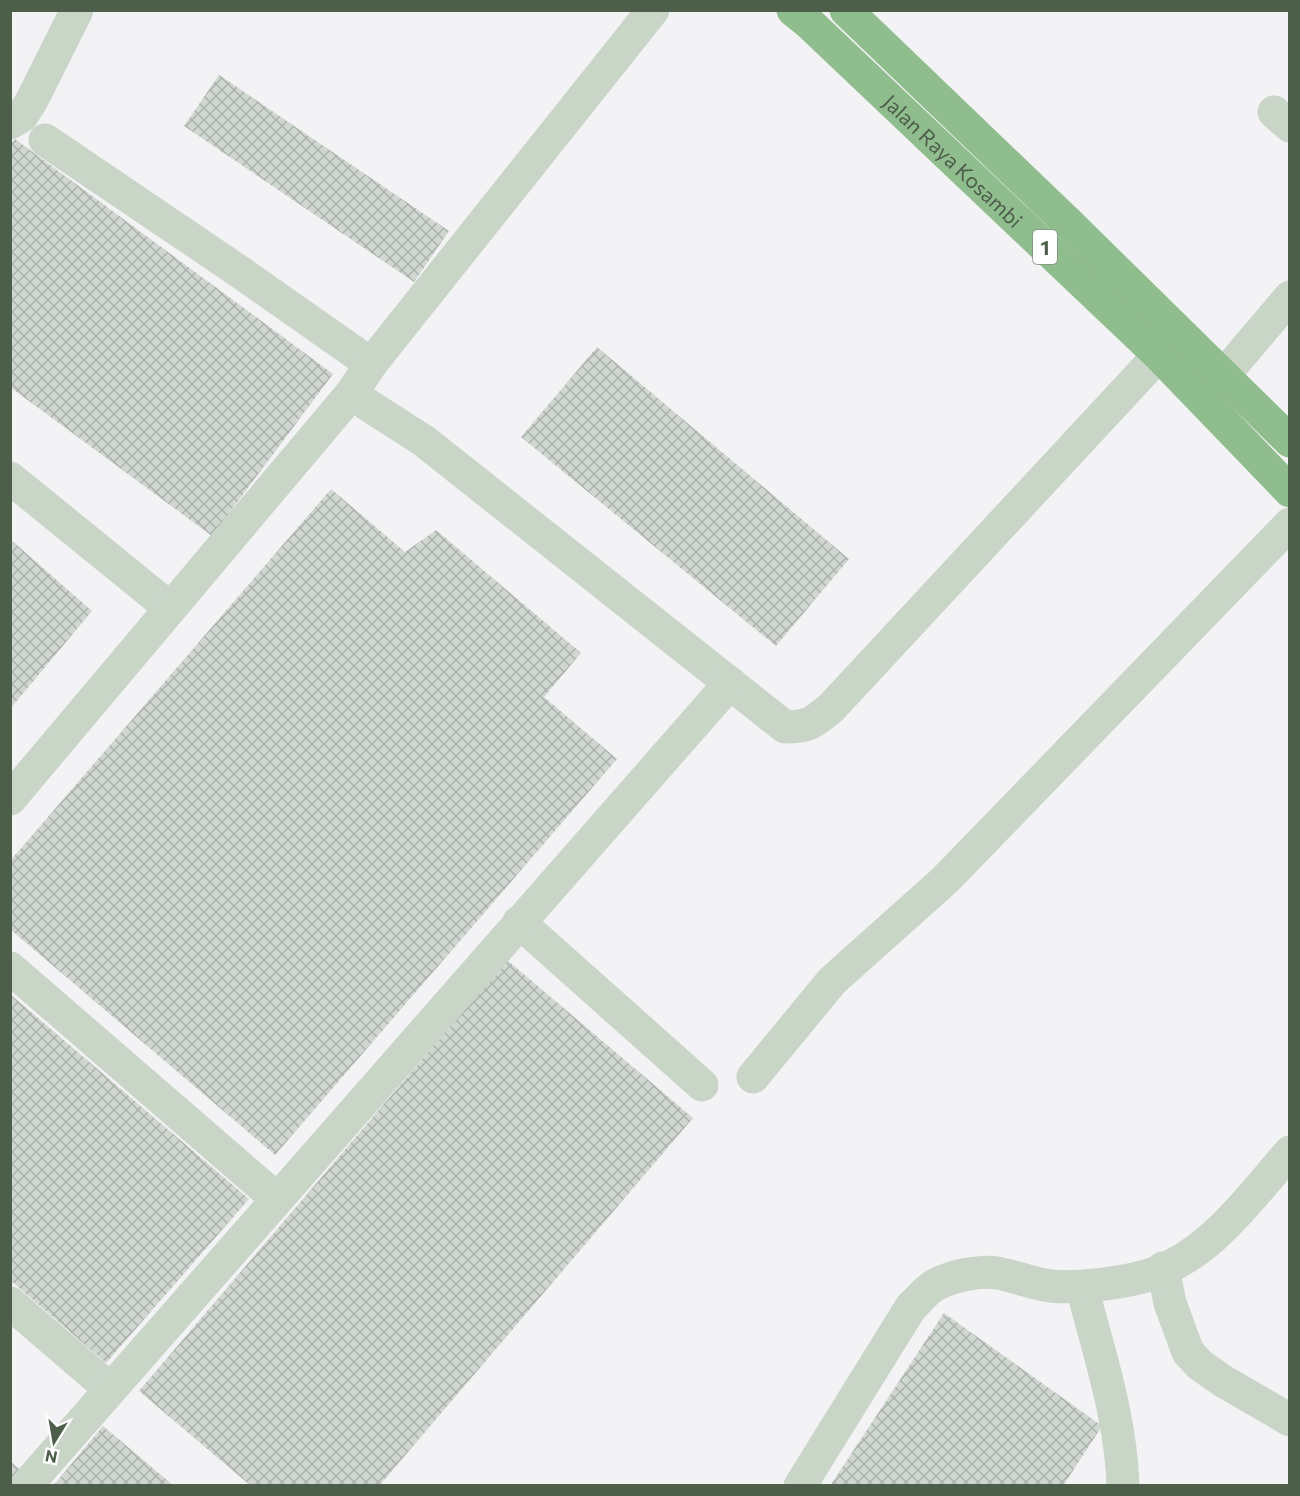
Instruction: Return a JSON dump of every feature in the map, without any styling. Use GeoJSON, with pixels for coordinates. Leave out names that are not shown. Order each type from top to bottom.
{"type":"FeatureCollection","features":[{"type":"Feature","properties":{"kind":"highway","name":"Jalan Raya Kosambi"},"geometry":{"type":"LineString","coordinates":[[793,10],[1159,355],[1290,491]]}},
{"type":"Feature","properties":{"kind":"highway","name":"Jalan Raya Kosambi"},"geometry":{"type":"LineString","coordinates":[[860,15],[1290,441]]}},
{"type":"Feature","properties":{"kind":"street"},"geometry":{"type":"LineString","coordinates":[[10,123],[22,116],[32,100],[77,10]]}},
{"type":"Feature","properties":{"kind":"street"},"geometry":{"type":"LineString","coordinates":[[10,799],[351,394],[371,364],[653,10]]}},
{"type":"Feature","properties":{"kind":"street"},"geometry":{"type":"LineString","coordinates":[[45,141],[371,364]]}},
{"type":"Feature","properties":{"kind":"street"},"geometry":{"type":"LineString","coordinates":[[1223,376],[1290,297]]}},
{"type":"Feature","properties":{"kind":"street"},"geometry":{"type":"LineString","coordinates":[[351,394],[424,441],[785,727],[804,727],[816,721],[831,708],[1159,355]]}},
{"type":"Feature","properties":{"kind":"street"},"geometry":{"type":"LineString","coordinates":[[10,478],[170,608]]}},
{"type":"Feature","properties":{"kind":"street"},"geometry":{"type":"LineString","coordinates":[[753,1077],[832,981],[945,880],[1290,524]]}},
{"type":"Feature","properties":{"kind":"street"},"geometry":{"type":"LineString","coordinates":[[26,1485],[730,683]]}},
{"type":"Feature","properties":{"kind":"street"},"geometry":{"type":"LineString","coordinates":[[519,922],[702,1085]]}},
{"type":"Feature","properties":{"kind":"street"},"geometry":{"type":"LineString","coordinates":[[10,968],[277,1199]]}},
{"type":"Feature","properties":{"kind":"street"},"geometry":{"type":"LineString","coordinates":[[800,1485],[911,1307],[934,1286],[964,1275],[995,1273],[1050,1286],[1082,1287],[1146,1276],[1205,1246],[1290,1152]]}},
{"type":"Feature","properties":{"kind":"street"},"geometry":{"type":"LineString","coordinates":[[1163,1268],[1170,1303],[1188,1352],[1200,1365],[1223,1381],[1290,1420]]}},
{"type":"Feature","properties":{"kind":"street"},"geometry":{"type":"LineString","coordinates":[[1082,1287],[1113,1407],[1122,1456],[1123,1485]]}},
{"type":"Feature","properties":{"kind":"street"},"geometry":{"type":"LineString","coordinates":[[10,1303],[110,1389]]}},
{"type":"Feature","properties":{"kind":"building"},"geometry":{"type":"Polygon","coordinates":[[[219,75],[449,231],[414,282],[184,126],[219,75]]]}},
{"type":"Feature","properties":{"kind":"building"},"geometry":{"type":"Polygon","coordinates":[[[15,139],[333,374],[212,536],[10,387],[10,145],[15,139]]]}},
{"type":"Feature","properties":{"kind":"building"},"geometry":{"type":"Polygon","coordinates":[[[597,347],[849,559],[776,646],[521,437],[597,347]]]}},
{"type":"Feature","properties":{"kind":"building"},"geometry":{"type":"Polygon","coordinates":[[[331,489],[405,552],[436,530],[581,653],[544,697],[617,759],[275,1155],[10,929],[10,861],[331,489]]]}},
{"type":"Feature","properties":{"kind":"building"},"geometry":{"type":"Polygon","coordinates":[[[10,539],[92,611],[10,709],[10,539]]]}},
{"type":"Feature","properties":{"kind":"building"},"geometry":{"type":"Polygon","coordinates":[[[507,960],[693,1118],[379,1486],[251,1486],[139,1391],[507,960]]]}},
{"type":"Feature","properties":{"kind":"building"},"geometry":{"type":"Polygon","coordinates":[[[10,994],[249,1199],[106,1363],[10,1280],[10,994]]]}},
{"type":"Feature","properties":{"kind":"building"},"geometry":{"type":"Polygon","coordinates":[[[944,1313],[1102,1426],[1063,1486],[830,1486],[944,1313]]]}},
{"type":"Feature","properties":{"kind":"building"},"geometry":{"type":"Polygon","coordinates":[[[103,1426],[174,1486],[53,1486],[103,1426]]]}},
{"type":"Feature","properties":{"kind":"building"},"geometry":{"type":"Polygon","coordinates":[[[10,1461],[21,1470],[10,1482],[10,1461]]]}}]}
